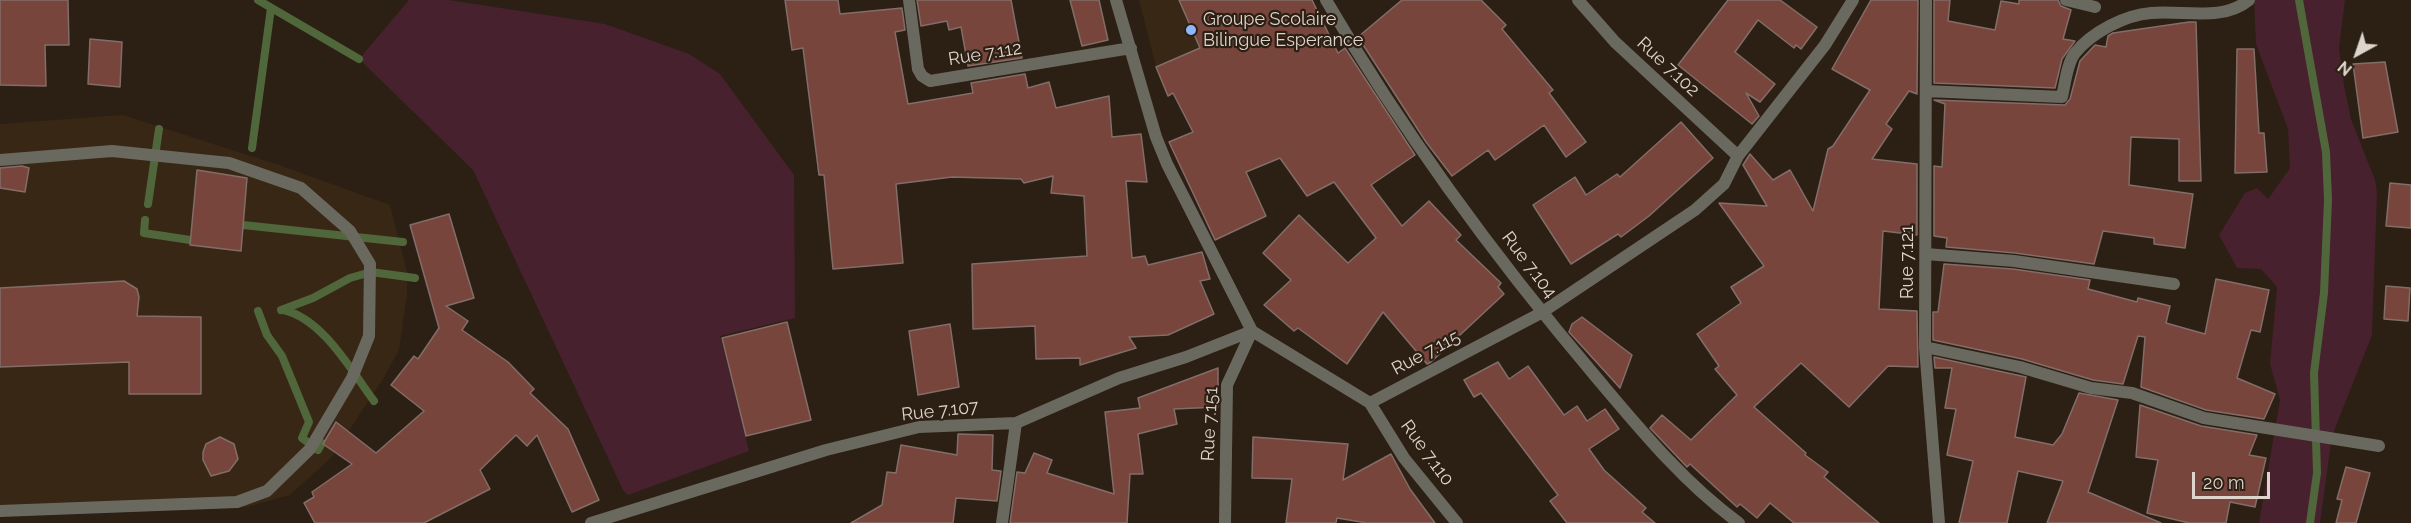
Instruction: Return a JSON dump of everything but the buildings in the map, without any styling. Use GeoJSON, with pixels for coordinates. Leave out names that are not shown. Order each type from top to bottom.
{"type":"FeatureCollection","features":[{"type":"Feature","properties":{"kind":"street","name":"Rue 7.112"},"geometry":{"type":"LineString","coordinates":[[909,0],[918,69],[922,76],[930,81],[1131,48]]}},
{"type":"Feature","properties":{"kind":"street"},"geometry":{"type":"LineString","coordinates":[[1116,0],[1156,137],[1167,164],[1252,331],[1370,403]]}},
{"type":"Feature","properties":{"kind":"street","name":"Rue 7.104"},"geometry":{"type":"LineString","coordinates":[[1326,0],[1421,150],[1541,313],[1653,445],[1718,508],[1739,523]]}},
{"type":"Feature","properties":{"kind":"street","name":"Rue 7.102"},"geometry":{"type":"LineString","coordinates":[[1578,0],[1615,42],[1738,156]]}},
{"type":"Feature","properties":{"kind":"street","name":"Rue 7.115"},"geometry":{"type":"LineString","coordinates":[[1370,403],[1541,313],[1695,210],[1724,184],[1738,156],[1825,45],[1853,0]]}},
{"type":"Feature","properties":{"kind":"street","name":"Rue 7.121"},"geometry":{"type":"LineString","coordinates":[[1926,0],[1925,347],[1939,523]]}},
{"type":"Feature","properties":{"kind":"street"},"geometry":{"type":"LineString","coordinates":[[2066,0],[2095,7]]}},
{"type":"Feature","properties":{"kind":"street"},"geometry":{"type":"LineString","coordinates":[[1926,91],[2062,97],[2074,54],[2109,26],[2149,13],[2222,13],[2240,8],[2249,0]]}},
{"type":"Feature","properties":{"kind":"street"},"geometry":{"type":"LineString","coordinates":[[0,160],[112,151],[229,163],[301,188],[350,231],[370,264],[369,336],[352,378],[310,449],[267,491],[237,502],[0,512]]}},
{"type":"Feature","properties":{"kind":"street"},"geometry":{"type":"LineString","coordinates":[[1926,254],[2014,261],[2174,284]]}},
{"type":"Feature","properties":{"kind":"street","name":"Rue 7.107"},"geometry":{"type":"LineString","coordinates":[[591,523],[826,450],[919,427],[1016,423],[1119,378],[1186,357],[1252,331]]}},
{"type":"Feature","properties":{"kind":"street","name":"Rue 7.151"},"geometry":{"type":"LineString","coordinates":[[1225,523],[1227,385],[1252,331]]}},
{"type":"Feature","properties":{"kind":"street"},"geometry":{"type":"LineString","coordinates":[[1925,347],[2020,367],[2091,388],[2132,393],[2204,418],[2379,446]]}},
{"type":"Feature","properties":{"kind":"street","name":"Rue 7.110"},"geometry":{"type":"LineString","coordinates":[[1370,403],[1404,458],[1457,523]]}},
{"type":"Feature","properties":{"kind":"street"},"geometry":{"type":"LineString","coordinates":[[1002,523],[1016,423]]}},
{"type":"Feature","properties":{"kind":"shaded area"},"geometry":{"type":"Polygon","coordinates":[[[409,0],[449,0],[605,24],[689,54],[720,74],[794,175],[795,318],[720,336],[749,451],[628,495],[623,490],[473,170],[359,59],[409,0]]]}},
{"type":"Feature","properties":{"kind":"shaded area","name":"Groupe Scolaire Bilingue Esperance"},"geometry":{"type":"Polygon","coordinates":[[[1139,0],[1222,0],[1248,61],[1168,96],[1156,67],[1139,0]]]}},
{"type":"Feature","properties":{"kind":"shaded area"},"geometry":{"type":"Polygon","coordinates":[[[2254,0],[2345,0],[2339,48],[2344,85],[2351,119],[2375,180],[2377,193],[2372,335],[2332,436],[2320,523],[2259,523],[2280,400],[2270,364],[2277,287],[2261,269],[2237,268],[2219,235],[2245,193],[2257,188],[2268,199],[2290,168],[2288,129],[2256,44],[2254,0]]]}},
{"type":"Feature","properties":{"kind":"shaded area"},"geometry":{"type":"Polygon","coordinates":[[[123,115],[282,166],[390,205],[407,272],[407,294],[399,350],[383,379],[331,458],[290,495],[247,507],[0,514],[0,124],[123,115]]]}},
{"type":"Feature","properties":{"kind":"waterway"},"geometry":{"type":"LineString","coordinates":[[258,0],[359,59]]}},
{"type":"Feature","properties":{"kind":"waterway"},"geometry":{"type":"LineString","coordinates":[[2299,0],[2326,152],[2328,200],[2324,293],[2314,373],[2317,473],[2310,523]]}},
{"type":"Feature","properties":{"kind":"waterway"},"geometry":{"type":"LineString","coordinates":[[252,148],[271,8]]}},
{"type":"Feature","properties":{"kind":"waterway"},"geometry":{"type":"LineString","coordinates":[[148,204],[159,129]]}},
{"type":"Feature","properties":{"kind":"waterway"},"geometry":{"type":"LineString","coordinates":[[145,220],[144,233],[190,240]]}},
{"type":"Feature","properties":{"kind":"waterway"},"geometry":{"type":"LineString","coordinates":[[243,225],[403,242]]}},
{"type":"Feature","properties":{"kind":"waterway"},"geometry":{"type":"LineString","coordinates":[[281,310],[313,298],[350,278],[371,272],[415,278]]}},
{"type":"Feature","properties":{"kind":"waterway"},"geometry":{"type":"LineString","coordinates":[[283,310],[297,315],[323,334],[374,401]]}},
{"type":"Feature","properties":{"kind":"waterway"},"geometry":{"type":"LineString","coordinates":[[258,311],[267,335],[282,356],[309,422],[302,438],[318,450],[322,443]]}},
{"type":"Feature","properties":{"kind":"place","name":"Groupe Scolaire Bilingue Esperance"},"geometry":{"type":"Point","coordinates":[1191,30]}}]}
